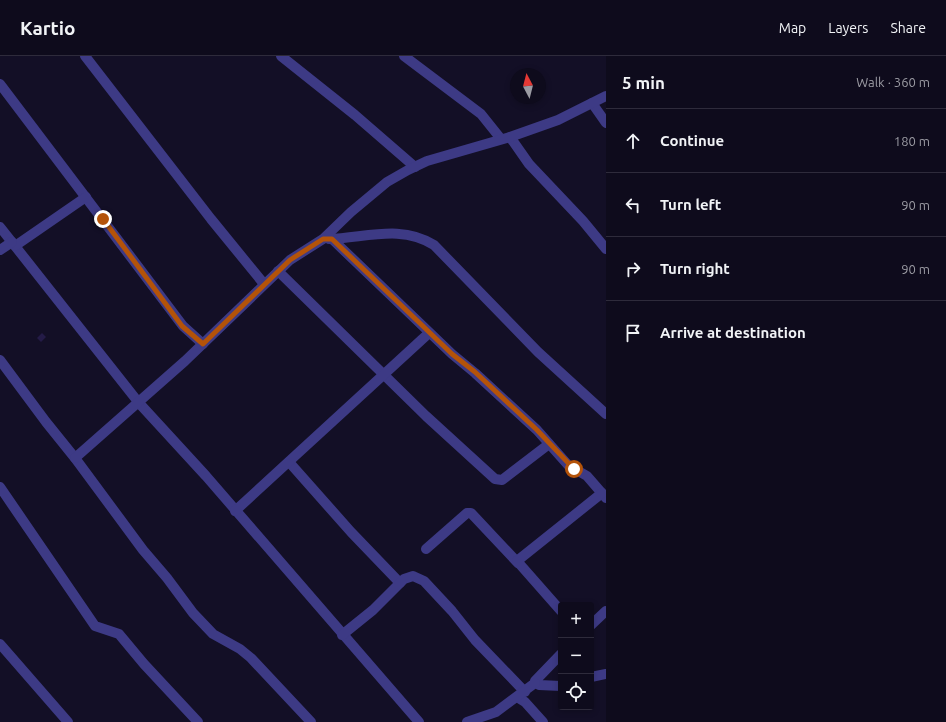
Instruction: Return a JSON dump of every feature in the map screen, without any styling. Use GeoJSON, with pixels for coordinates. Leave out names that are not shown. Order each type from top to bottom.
{"type":"FeatureCollection","features":[{"type":"Feature","properties":{"kind":"street"},"geometry":{"type":"LineString","coordinates":[[86,56],[211,219],[264,284]]}},
{"type":"Feature","properties":{"kind":"street"},"geometry":{"type":"LineString","coordinates":[[281,56],[355,115],[415,167]]}},
{"type":"Feature","properties":{"kind":"street"},"geometry":{"type":"LineString","coordinates":[[404,56],[481,114],[506,138],[583,221],[606,249]]}},
{"type":"Feature","properties":{"kind":"street"},"geometry":{"type":"LineString","coordinates":[[0,84],[182,326],[203,344]]}},
{"type":"Feature","properties":{"kind":"street"},"geometry":{"type":"LineString","coordinates":[[75,458],[139,403],[290,260],[328,239],[351,212],[387,182],[415,167],[558,120],[606,96]]}},
{"type":"Feature","properties":{"kind":"street"},"geometry":{"type":"LineString","coordinates":[[592,103],[606,123]]}},
{"type":"Feature","properties":{"kind":"street"},"geometry":{"type":"LineString","coordinates":[[0,250],[14,244],[86,197]]}},
{"type":"Feature","properties":{"kind":"street"},"geometry":{"type":"LineString","coordinates":[[0,227],[139,403],[419,722]]}},
{"type":"Feature","properties":{"kind":"street"},"geometry":{"type":"LineString","coordinates":[[328,239],[385,233],[424,238],[429,241],[538,352],[606,414]]}},
{"type":"Feature","properties":{"kind":"street"},"geometry":{"type":"LineString","coordinates":[[328,239],[429,333],[475,372],[537,430],[568,465],[574,469],[584,472],[604,495],[518,560],[518,563]]}},
{"type":"Feature","properties":{"kind":"street"},"geometry":{"type":"LineString","coordinates":[[278,271],[383,375],[495,479],[502,480],[549,444]]}},
{"type":"Feature","properties":{"kind":"street"},"geometry":{"type":"LineString","coordinates":[[235,511],[429,333]]}},
{"type":"Feature","properties":{"kind":"street"},"geometry":{"type":"LineString","coordinates":[[0,360],[75,458],[142,550],[167,578],[193,613],[213,634],[240,649],[250,658],[311,722]]}},
{"type":"Feature","properties":{"kind":"street"},"geometry":{"type":"LineString","coordinates":[[289,462],[351,532],[400,583]]}},
{"type":"Feature","properties":{"kind":"street"},"geometry":{"type":"LineString","coordinates":[[0,487],[95,626],[119,634],[144,664],[198,722]]}},
{"type":"Feature","properties":{"kind":"street"},"geometry":{"type":"LineString","coordinates":[[426,549],[467,513],[471,513],[558,608]]}},
{"type":"Feature","properties":{"kind":"street"},"geometry":{"type":"LineString","coordinates":[[342,635],[373,610],[404,579],[413,576],[424,580],[452,611],[521,694],[525,702],[543,722]]}},
{"type":"Feature","properties":{"kind":"street"},"geometry":{"type":"LineString","coordinates":[[594,623],[606,611]]}},
{"type":"Feature","properties":{"kind":"street"},"geometry":{"type":"LineString","coordinates":[[0,644],[68,722]]}},
{"type":"Feature","properties":{"kind":"street"},"geometry":{"type":"LineString","coordinates":[[467,722],[496,712],[536,683],[536,678],[558,657]]}},
{"type":"Feature","properties":{"kind":"street"},"geometry":{"type":"LineString","coordinates":[[594,677],[606,674]]}},
{"type":"Feature","properties":{"kind":"street"},"geometry":{"type":"LineString","coordinates":[[536,683],[539,685],[558,686]]}},
{"type":"Feature","properties":{"kind":"building"},"geometry":{"type":"Polygon","coordinates":[[[42,333],[46,337],[41,342],[37,338],[42,333]]]}},
{"type":"Feature","properties":{"kind":"route"},"geometry":{"type":"LineString","coordinates":[[103,219],[147,276],[182,326],[203,344],[230,316],[290,260],[323,239],[332,239],[400,306],[452,354],[475,372],[537,430],[568,465],[574,469]]}}]}
